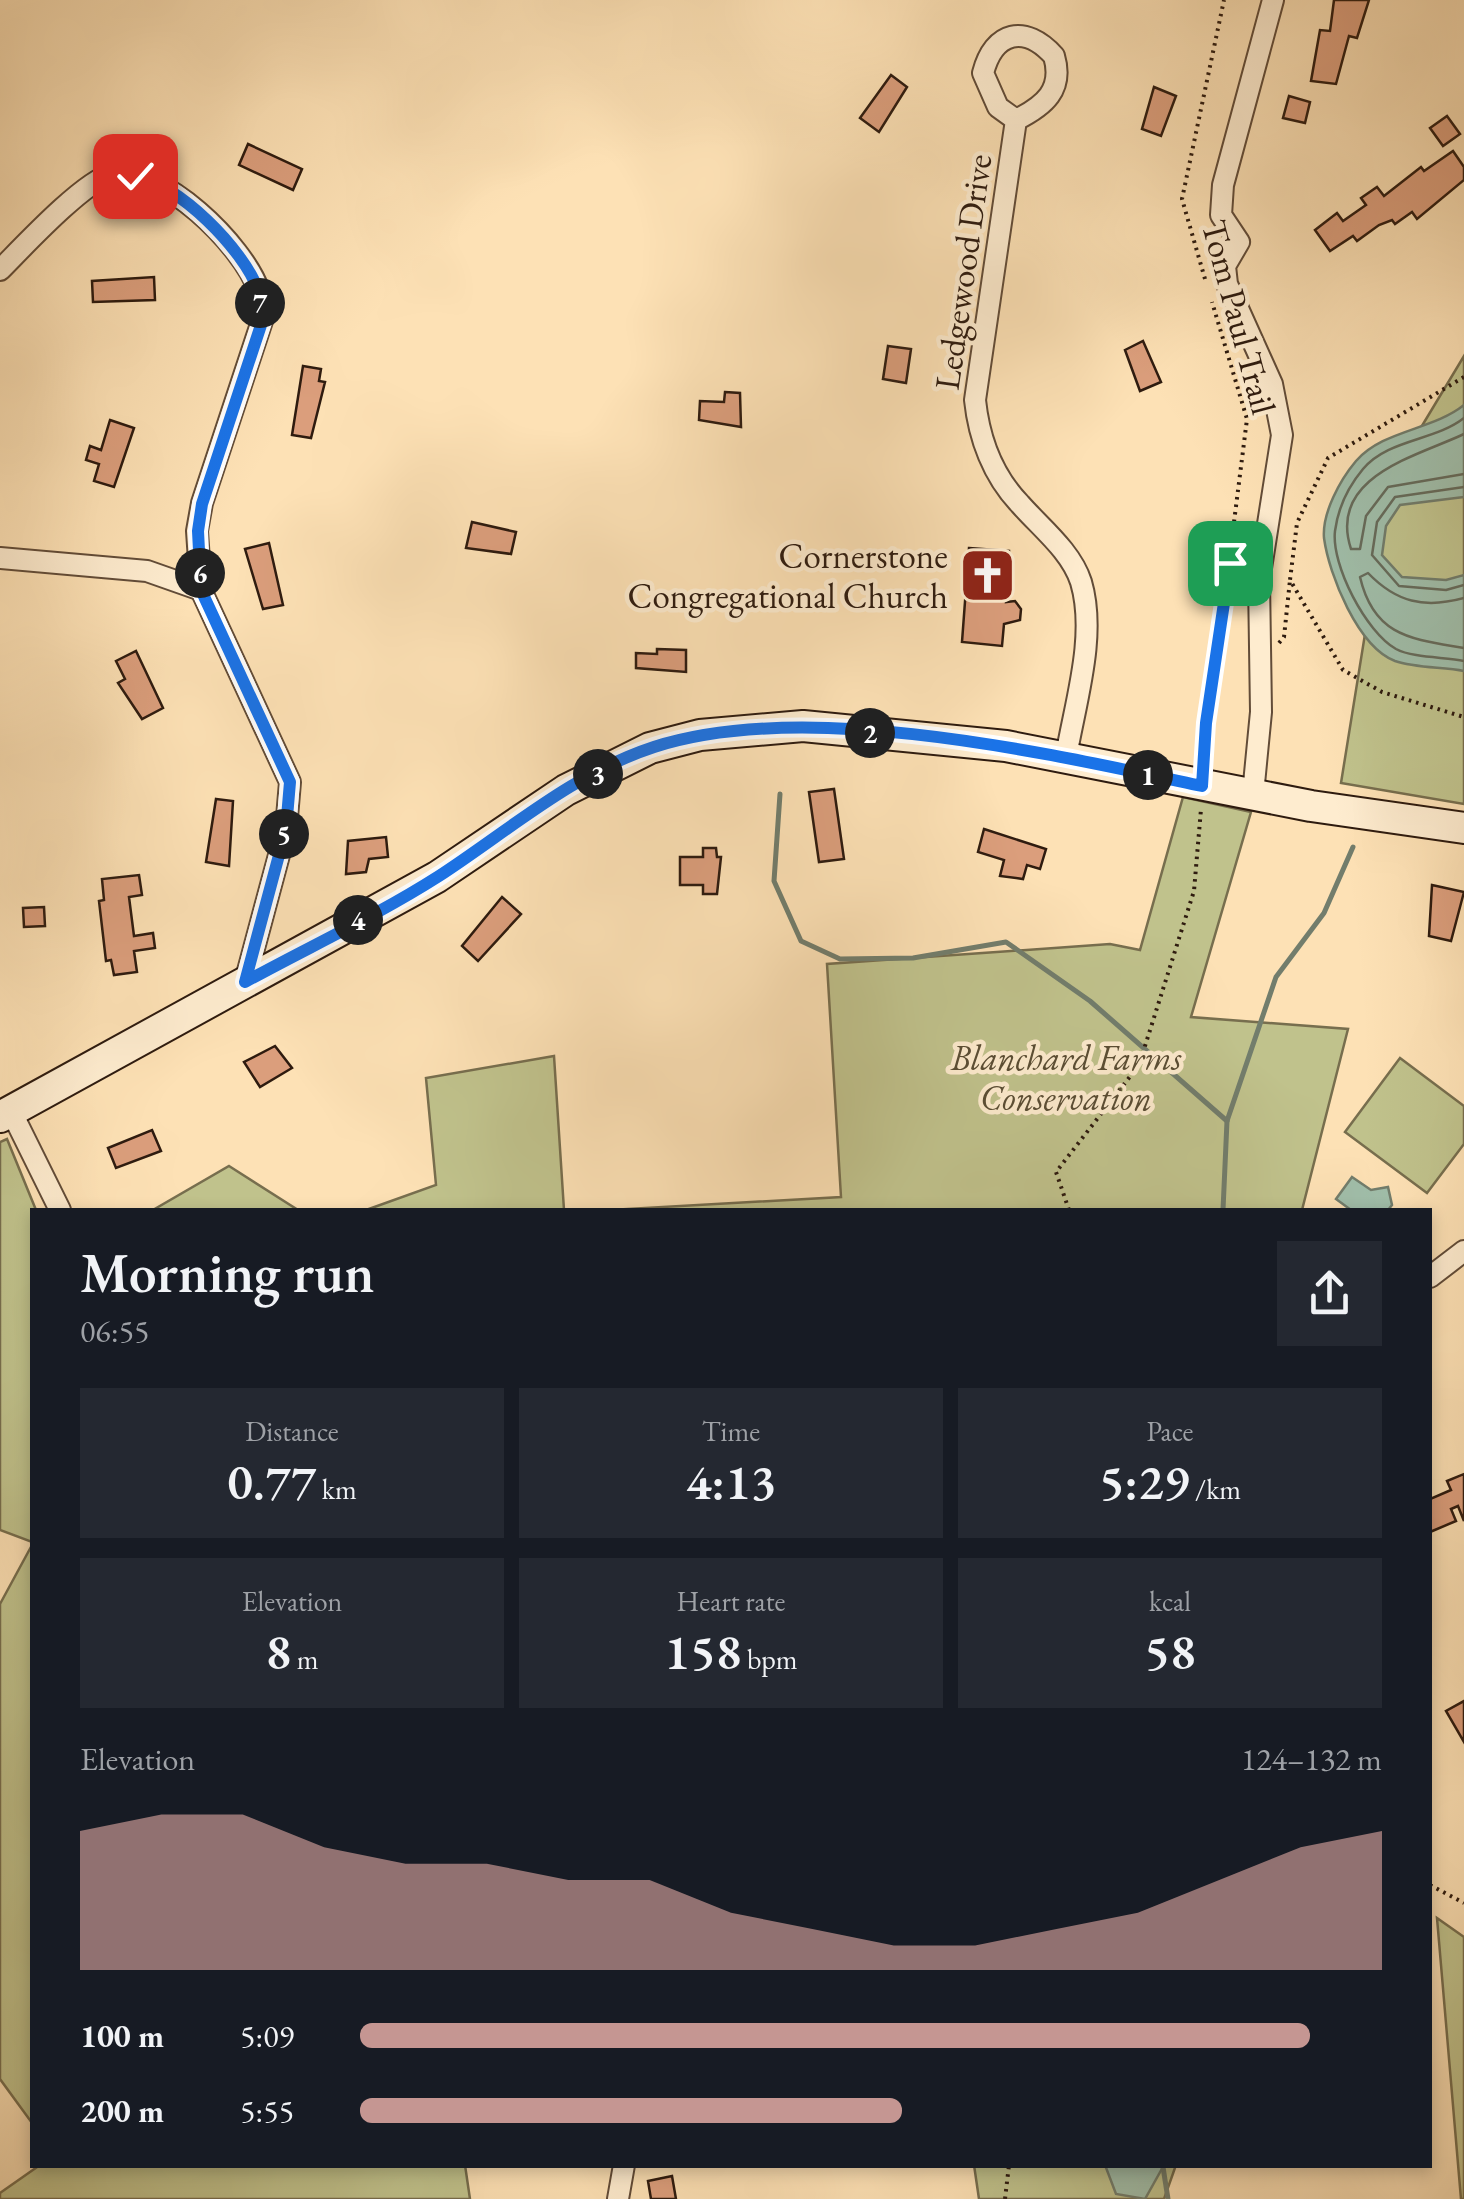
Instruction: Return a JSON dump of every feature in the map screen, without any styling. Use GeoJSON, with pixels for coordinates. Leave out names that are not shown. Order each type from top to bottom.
{"type":"FeatureCollection","features":[{"type":"Feature","properties":{"kind":"main road"},"geometry":{"type":"LineString","coordinates":[[6,1114],[437,877],[566,790],[657,746],[700,735],[803,726],[1006,746],[1202,786],[1464,828]]}},
{"type":"Feature","properties":{"kind":"street"},"geometry":{"type":"LineString","coordinates":[[1253,794],[1262,666],[1260,581],[1282,435],[1272,384],[1226,284],[1224,266],[1239,242],[1222,215],[1224,185],[1273,0]]}},
{"type":"Feature","properties":{"kind":"street","name":"Ledgewood Drive"},"geometry":{"type":"LineString","coordinates":[[1016,120],[976,400],[978,427],[998,473],[1016,501],[1074,564],[1082,584],[1087,630],[1066,757]]}},
{"type":"Feature","properties":{"kind":"street"},"geometry":{"type":"LineString","coordinates":[[0,270],[93,183],[122,174],[149,179],[172,190],[241,259],[259,291],[262,322],[202,504],[198,531],[201,590],[290,782],[286,829],[245,982]]}},
{"type":"Feature","properties":{"kind":"street"},"geometry":{"type":"LineString","coordinates":[[0,558],[147,571],[201,590]]}},
{"type":"Feature","properties":{"kind":"street"},"geometry":{"type":"LineString","coordinates":[[6,1114],[59,1208]]}},
{"type":"Feature","properties":{"kind":"street"},"geometry":{"type":"LineString","coordinates":[[1432,1276],[1464,1252]]}},
{"type":"Feature","properties":{"kind":"street"},"geometry":{"type":"LineString","coordinates":[[618,2199],[623,2168]]}},
{"type":"Feature","properties":{"kind":"path","name":"Tom Paul Trail"},"geometry":{"type":"LineString","coordinates":[[1069,1208],[1056,1172],[1140,1061],[1194,890],[1206,723],[1247,419],[1182,199],[1224,0]]}},
{"type":"Feature","properties":{"kind":"path"},"geometry":{"type":"LineString","coordinates":[[1262,666],[1284,636],[1297,522],[1328,458],[1464,377]]}},
{"type":"Feature","properties":{"kind":"path"},"geometry":{"type":"LineString","coordinates":[[1290,580],[1343,670],[1382,692],[1464,717]]}},
{"type":"Feature","properties":{"kind":"path"},"geometry":{"type":"LineString","coordinates":[[1432,1887],[1464,1903]]}},
{"type":"Feature","properties":{"kind":"path"},"geometry":{"type":"LineString","coordinates":[[1006,2199],[1009,2168]]}},
{"type":"Feature","properties":{"kind":"green space"},"geometry":{"type":"Polygon","coordinates":[[[1464,356],[1464,804],[1341,783],[1390,479],[1464,356]]]}},
{"type":"Feature","properties":{"kind":"green space","name":"Blanchard Farms Conservation"},"geometry":{"type":"Polygon","coordinates":[[[1183,797],[1251,812],[1191,1017],[1348,1029],[1303,1208],[646,1208],[841,1197],[827,964],[1110,944],[1140,950],[1183,797]]]}},
{"type":"Feature","properties":{"kind":"green space"},"geometry":{"type":"Polygon","coordinates":[[[554,1056],[564,1208],[372,1208],[436,1185],[426,1078],[554,1056]]]}},
{"type":"Feature","properties":{"kind":"green space"},"geometry":{"type":"Polygon","coordinates":[[[1400,1058],[1464,1106],[1464,1144],[1427,1193],[1345,1132],[1400,1058]]]}},
{"type":"Feature","properties":{"kind":"green space"},"geometry":{"type":"Polygon","coordinates":[[[7,1139],[35,1208],[30,1208],[30,1541],[0,1530],[0,1142],[7,1139]]]}},
{"type":"Feature","properties":{"kind":"green space"},"geometry":{"type":"Polygon","coordinates":[[[229,1166],[295,1208],[156,1208],[229,1166]]]}},
{"type":"Feature","properties":{"kind":"green space"},"geometry":{"type":"Polygon","coordinates":[[[30,1549],[30,2120],[0,2079],[0,1604],[30,1549]]]}},
{"type":"Feature","properties":{"kind":"green space"},"geometry":{"type":"Polygon","coordinates":[[[1437,1918],[1464,1937],[1464,2199],[1461,2199],[1437,1918]]]}},
{"type":"Feature","properties":{"kind":"green space"},"geometry":{"type":"Polygon","coordinates":[[[36,2168],[465,2168],[470,2199],[0,2199],[0,2193],[36,2168]]]}},
{"type":"Feature","properties":{"kind":"green space"},"geometry":{"type":"Polygon","coordinates":[[[974,2168],[1175,2168],[1164,2199],[979,2199],[974,2168]]]}},
{"type":"Feature","properties":{"kind":"water"},"geometry":{"type":"Polygon","coordinates":[[[1464,405],[1464,497],[1400,505],[1386,526],[1382,555],[1402,577],[1446,580],[1464,575],[1464,671],[1395,661],[1369,641],[1339,589],[1324,528],[1333,497],[1367,451],[1464,405]]]}},
{"type":"Feature","properties":{"kind":"water"},"geometry":{"type":"Polygon","coordinates":[[[1352,1177],[1371,1190],[1388,1187],[1392,1205],[1348,1208],[1336,1199],[1352,1177]]]}},
{"type":"Feature","properties":{"kind":"water"},"geometry":{"type":"Polygon","coordinates":[[[1106,2168],[1162,2168],[1145,2199],[1116,2194],[1106,2168]]]}},
{"type":"Feature","properties":{"kind":"building"},"geometry":{"type":"Polygon","coordinates":[[[1334,0],[1369,0],[1357,38],[1349,36],[1336,84],[1311,81],[1320,30],[1330,31],[1334,0]]]}},
{"type":"Feature","properties":{"kind":"building"},"geometry":{"type":"Polygon","coordinates":[[[891,75],[907,87],[879,132],[860,118],[891,75]]]}},
{"type":"Feature","properties":{"kind":"building"},"geometry":{"type":"Polygon","coordinates":[[[1154,87],[1176,96],[1161,136],[1142,129],[1154,87]]]}},
{"type":"Feature","properties":{"kind":"building"},"geometry":{"type":"Polygon","coordinates":[[[1289,96],[1310,102],[1305,123],[1283,118],[1289,96]]]}},
{"type":"Feature","properties":{"kind":"building"},"geometry":{"type":"Polygon","coordinates":[[[1447,116],[1460,134],[1443,146],[1430,128],[1447,116]]]}},
{"type":"Feature","properties":{"kind":"building"},"geometry":{"type":"Polygon","coordinates":[[[248,144],[302,169],[293,190],[239,165],[248,144]]]}},
{"type":"Feature","properties":{"kind":"building"},"geometry":{"type":"Polygon","coordinates":[[[1453,151],[1464,167],[1464,180],[1417,219],[1412,212],[1395,224],[1392,220],[1379,225],[1357,241],[1353,236],[1330,251],[1315,230],[1337,213],[1343,221],[1366,205],[1361,198],[1377,187],[1384,196],[1421,167],[1424,171],[1453,151]]]}},
{"type":"Feature","properties":{"kind":"building"},"geometry":{"type":"Polygon","coordinates":[[[154,277],[155,300],[93,302],[92,281],[154,277]]]}},
{"type":"Feature","properties":{"kind":"building"},"geometry":{"type":"Polygon","coordinates":[[[1143,341],[1161,382],[1140,391],[1125,350],[1143,341]]]}},
{"type":"Feature","properties":{"kind":"building"},"geometry":{"type":"Polygon","coordinates":[[[888,346],[911,349],[906,383],[883,379],[888,346]]]}},
{"type":"Feature","properties":{"kind":"building"},"geometry":{"type":"Polygon","coordinates":[[[303,366],[321,369],[319,381],[325,382],[311,438],[292,435],[303,366]]]}},
{"type":"Feature","properties":{"kind":"building"},"geometry":{"type":"Polygon","coordinates":[[[725,392],[740,393],[741,427],[699,420],[700,401],[724,402],[725,392]]]}},
{"type":"Feature","properties":{"kind":"building"},"geometry":{"type":"Polygon","coordinates":[[[110,420],[134,428],[114,487],[94,481],[99,464],[86,460],[90,446],[101,450],[110,420]]]}},
{"type":"Feature","properties":{"kind":"building"},"geometry":{"type":"Polygon","coordinates":[[[472,522],[516,532],[511,554],[466,548],[472,522]]]}},
{"type":"Feature","properties":{"kind":"building"},"geometry":{"type":"Polygon","coordinates":[[[269,543],[283,605],[263,609],[245,549],[269,543]]]}},
{"type":"Feature","properties":{"kind":"building","name":"Cornerstone Congregational Church"},"geometry":{"type":"Polygon","coordinates":[[[969,548],[1009,551],[1006,602],[1015,601],[1021,609],[1020,620],[1004,624],[1002,646],[962,642],[969,548]]]}},
{"type":"Feature","properties":{"kind":"building"},"geometry":{"type":"Polygon","coordinates":[[[657,649],[686,650],[686,672],[636,668],[636,653],[657,654],[657,649]]]}},
{"type":"Feature","properties":{"kind":"building"},"geometry":{"type":"Polygon","coordinates":[[[136,651],[163,708],[142,719],[118,683],[125,679],[116,661],[136,651]]]}},
{"type":"Feature","properties":{"kind":"building"},"geometry":{"type":"Polygon","coordinates":[[[834,789],[844,859],[819,862],[809,792],[834,789]]]}},
{"type":"Feature","properties":{"kind":"building"},"geometry":{"type":"Polygon","coordinates":[[[216,799],[233,801],[229,866],[206,862],[216,799]]]}},
{"type":"Feature","properties":{"kind":"building"},"geometry":{"type":"Polygon","coordinates":[[[984,829],[1046,849],[1040,869],[1027,865],[1023,879],[1000,876],[1004,860],[978,852],[984,829]]]}},
{"type":"Feature","properties":{"kind":"building"},"geometry":{"type":"Polygon","coordinates":[[[386,837],[388,857],[369,859],[366,872],[346,874],[348,841],[386,837]]]}},
{"type":"Feature","properties":{"kind":"building"},"geometry":{"type":"Polygon","coordinates":[[[703,848],[716,848],[717,857],[721,857],[717,894],[703,894],[703,885],[680,885],[680,857],[703,857],[703,848]]]}},
{"type":"Feature","properties":{"kind":"building"},"geometry":{"type":"Polygon","coordinates":[[[139,875],[142,895],[129,897],[134,936],[153,933],[155,948],[134,951],[137,972],[114,975],[111,960],[106,961],[99,901],[104,900],[102,879],[139,875]]]}},
{"type":"Feature","properties":{"kind":"building"},"geometry":{"type":"Polygon","coordinates":[[[1432,885],[1464,892],[1451,941],[1429,936],[1432,885]]]}},
{"type":"Feature","properties":{"kind":"building"},"geometry":{"type":"Polygon","coordinates":[[[502,897],[521,914],[478,961],[462,946],[502,897]]]}},
{"type":"Feature","properties":{"kind":"building"},"geometry":{"type":"Polygon","coordinates":[[[44,907],[45,926],[24,927],[23,908],[44,907]]]}},
{"type":"Feature","properties":{"kind":"building"},"geometry":{"type":"Polygon","coordinates":[[[275,1046],[292,1068],[260,1087],[244,1062],[275,1046]]]}},
{"type":"Feature","properties":{"kind":"building"},"geometry":{"type":"Polygon","coordinates":[[[152,1130],[161,1151],[116,1168],[108,1148],[152,1130]]]}},
{"type":"Feature","properties":{"kind":"building"},"geometry":{"type":"Polygon","coordinates":[[[1464,1474],[1464,1521],[1458,1506],[1451,1509],[1456,1521],[1432,1531],[1432,1498],[1451,1490],[1447,1481],[1464,1474]]]}},
{"type":"Feature","properties":{"kind":"building"},"geometry":{"type":"Polygon","coordinates":[[[1464,1701],[1464,1742],[1446,1711],[1464,1701]]]}},
{"type":"Feature","properties":{"kind":"building"},"geometry":{"type":"Polygon","coordinates":[[[672,2176],[676,2199],[651,2199],[648,2181],[672,2176]]]}},
{"type":"Feature","properties":{"kind":"waterway"},"geometry":{"type":"LineString","coordinates":[[780,794],[774,881],[801,941],[840,959],[913,958],[1006,942],[1090,1001],[1227,1121]]}},
{"type":"Feature","properties":{"kind":"waterway"},"geometry":{"type":"LineString","coordinates":[[1223,1208],[1227,1121],[1276,977],[1324,913],[1353,847]]}},
{"type":"Feature","properties":{"kind":"waterway"},"geometry":{"type":"LineString","coordinates":[[1163,2168],[1168,2199]]}},
{"type":"Feature","properties":{"kind":"place","name":"Cornerstone Congregational Church"},"geometry":{"type":"Point","coordinates":[987,576]}},
{"type":"Feature","properties":{"kind":"route"},"geometry":{"type":"LineString","coordinates":[[135,176],[172,190],[241,259],[259,291],[262,322],[202,504],[198,531],[201,590],[272,734],[290,782],[286,829],[245,982],[437,877],[566,790],[650,748],[700,735],[803,726],[1006,746],[1202,786],[1206,723],[1230,563]]}}]}
